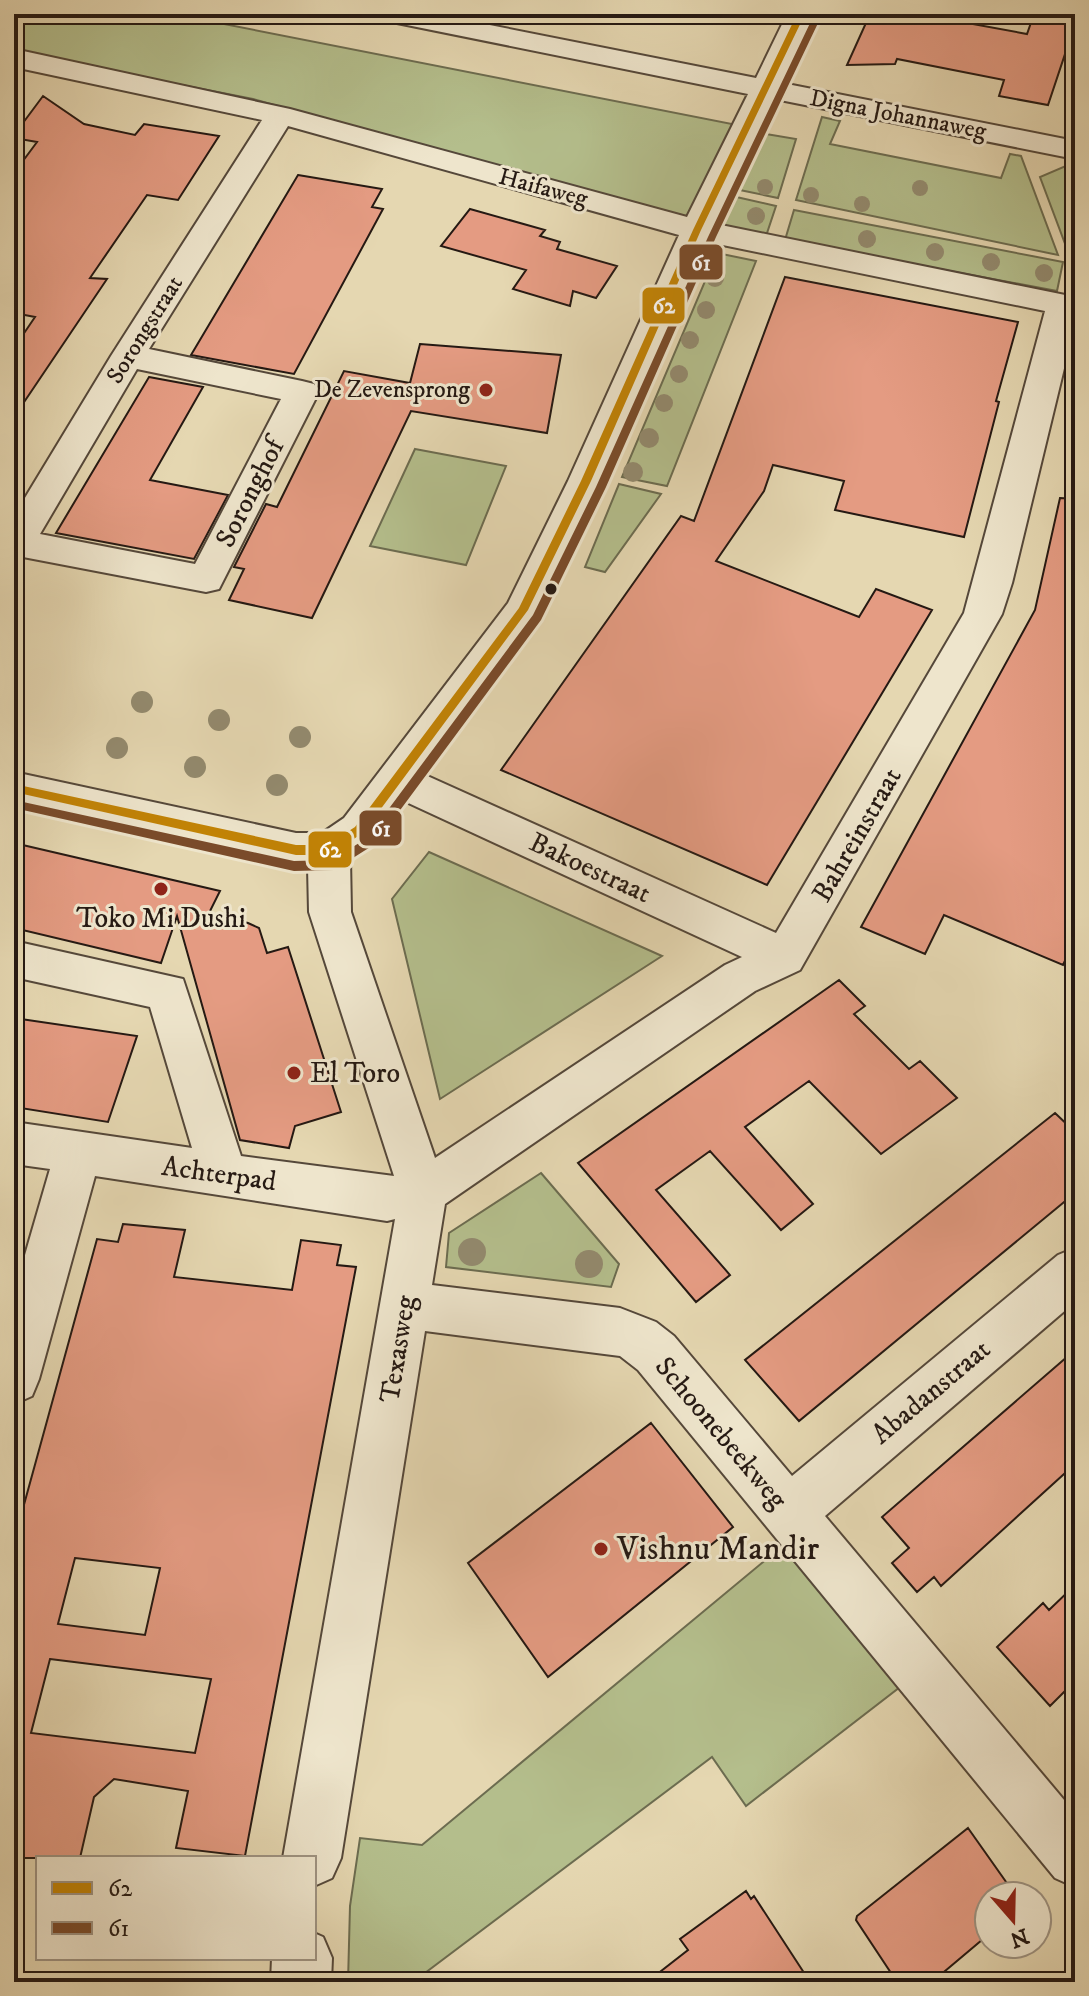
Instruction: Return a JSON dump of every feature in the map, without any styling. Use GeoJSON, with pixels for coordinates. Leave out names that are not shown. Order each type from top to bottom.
{"type":"FeatureCollection","features":[{"type":"Feature","properties":{"kind":"street","name":"Digna Johannaweg"},"geometry":{"type":"LineString","coordinates":[[392,14],[1075,150]]}},
{"type":"Feature","properties":{"kind":"street"},"geometry":{"type":"LineString","coordinates":[[14,788],[296,850],[329,850],[359,830],[523,610],[586,481],[697,230],[801,14]]}},
{"type":"Feature","properties":{"kind":"street","name":"Haifaweg"},"geometry":{"type":"LineString","coordinates":[[17,62],[280,115],[697,230],[1069,306]]}},
{"type":"Feature","properties":{"kind":"street","name":"Sorongstraat"},"geometry":{"type":"LineString","coordinates":[[15,545],[128,356],[280,115]]}},
{"type":"Feature","properties":{"kind":"street","name":"Bahreinstraat"},"geometry":{"type":"LineString","coordinates":[[785,957],[983,614],[1069,306]]}},
{"type":"Feature","properties":{"kind":"street","name":"Soronghof"},"geometry":{"type":"LineString","coordinates":[[15,545],[206,579],[302,392],[128,356]]}},
{"type":"Feature","properties":{"kind":"street","name":"Bakoestraat"},"geometry":{"type":"LineString","coordinates":[[396,779],[785,957]]}},
{"type":"Feature","properties":{"kind":"street","name":"Texasweg"},"geometry":{"type":"LineString","coordinates":[[312,1856],[423,1192],[330,912],[329,850]]}},
{"type":"Feature","properties":{"kind":"street"},"geometry":{"type":"LineString","coordinates":[[423,1192],[740,978],[785,957]]}},
{"type":"Feature","properties":{"kind":"street"},"geometry":{"type":"LineString","coordinates":[[14,959],[167,992],[223,1174]]}},
{"type":"Feature","properties":{"kind":"street","name":"Achterpad"},"geometry":{"type":"LineString","coordinates":[[14,1143],[387,1199],[423,1192]]}},
{"type":"Feature","properties":{"kind":"street"},"geometry":{"type":"LineString","coordinates":[[14,1379],[78,1153]]}},
{"type":"Feature","properties":{"kind":"street","name":"Abadanstraat"},"geometry":{"type":"LineString","coordinates":[[788,1513],[1075,1271]]}},
{"type":"Feature","properties":{"kind":"street","name":"Schoonebeekweg"},"geometry":{"type":"LineString","coordinates":[[405,1305],[620,1332],[638,1339],[656,1353],[1075,1858]]}},
{"type":"Feature","properties":{"kind":"street"},"geometry":{"type":"LineString","coordinates":[[301,1982],[302,1960]]}},
{"type":"Feature","properties":{"kind":"green space"},"geometry":{"type":"Polygon","coordinates":[[[14,14],[173,14],[732,124],[732,127],[685,220],[253,99],[14,52],[14,14]]]}},
{"type":"Feature","properties":{"kind":"green space"},"geometry":{"type":"Polygon","coordinates":[[[822,117],[840,121],[830,144],[1001,178],[1010,154],[1021,156],[1058,255],[796,200],[822,117]]]}},
{"type":"Feature","properties":{"kind":"green space"},"geometry":{"type":"Polygon","coordinates":[[[766,134],[796,139],[778,198],[735,189],[766,134]]]}},
{"type":"Feature","properties":{"kind":"green space"},"geometry":{"type":"Polygon","coordinates":[[[1068,165],[1075,167],[1075,258],[1070,257],[1040,177],[1068,165]]]}},
{"type":"Feature","properties":{"kind":"green space"},"geometry":{"type":"Polygon","coordinates":[[[732,196],[776,206],[766,236],[728,229],[718,223],[732,196]]]}},
{"type":"Feature","properties":{"kind":"green space"},"geometry":{"type":"Polygon","coordinates":[[[794,210],[1063,262],[1057,291],[785,240],[794,210]]]}},
{"type":"Feature","properties":{"kind":"green space"},"geometry":{"type":"Polygon","coordinates":[[[717,253],[756,261],[667,486],[622,477],[717,253]]]}},
{"type":"Feature","properties":{"kind":"green space"},"geometry":{"type":"Polygon","coordinates":[[[415,449],[506,466],[466,565],[370,546],[415,449]]]}},
{"type":"Feature","properties":{"kind":"green space"},"geometry":{"type":"Polygon","coordinates":[[[619,484],[661,494],[605,572],[585,567],[619,484]]]}},
{"type":"Feature","properties":{"kind":"green space"},"geometry":{"type":"Polygon","coordinates":[[[429,852],[662,956],[440,1099],[392,899],[429,852]]]}},
{"type":"Feature","properties":{"kind":"green space"},"geometry":{"type":"Polygon","coordinates":[[[541,1173],[619,1264],[611,1287],[446,1267],[449,1233],[541,1173]]]}},
{"type":"Feature","properties":{"kind":"green space"},"geometry":{"type":"Polygon","coordinates":[[[786,1543],[900,1687],[746,1806],[712,1757],[413,1982],[348,1982],[350,1906],[360,1838],[422,1845],[786,1543]]]}},
{"type":"Feature","properties":{"kind":"building"},"geometry":{"type":"Polygon","coordinates":[[[870,14],[918,14],[1027,34],[1034,14],[1075,14],[1075,24],[1048,105],[999,96],[1004,80],[897,59],[895,64],[847,65],[870,14]]]}},
{"type":"Feature","properties":{"kind":"building"},"geometry":{"type":"Polygon","coordinates":[[[43,96],[84,124],[135,135],[144,124],[219,136],[178,200],[147,195],[90,278],[107,279],[14,417],[14,348],[35,317],[14,313],[14,173],[37,142],[14,138],[14,135],[43,96]]]}},
{"type":"Feature","properties":{"kind":"building"},"geometry":{"type":"Polygon","coordinates":[[[298,175],[382,189],[372,207],[383,209],[294,374],[191,355],[298,175]]]}},
{"type":"Feature","properties":{"kind":"building"},"geometry":{"type":"Polygon","coordinates":[[[470,209],[545,230],[540,236],[560,242],[557,249],[617,266],[596,298],[573,291],[570,306],[513,289],[526,270],[441,246],[470,209]]]}},
{"type":"Feature","properties":{"kind":"building"},"geometry":{"type":"Polygon","coordinates":[[[785,277],[1018,322],[964,537],[835,510],[844,481],[773,465],[764,491],[716,561],[859,617],[876,589],[932,610],[767,885],[501,770],[681,516],[694,521],[785,277]]]}},
{"type":"Feature","properties":{"kind":"building"},"geometry":{"type":"Polygon","coordinates":[[[420,344],[561,355],[547,433],[411,411],[312,618],[229,600],[244,569],[234,567],[266,504],[277,507],[344,371],[410,383],[420,344]]]}},
{"type":"Feature","properties":{"kind":"building"},"geometry":{"type":"Polygon","coordinates":[[[149,377],[203,387],[150,480],[228,495],[194,559],[56,533],[149,377]]]}},
{"type":"Feature","properties":{"kind":"building"},"geometry":{"type":"Polygon","coordinates":[[[1060,498],[1075,499],[1075,939],[1063,965],[944,915],[925,954],[861,927],[1035,610],[1060,498]]]}},
{"type":"Feature","properties":{"kind":"building"},"geometry":{"type":"Polygon","coordinates":[[[14,843],[220,891],[209,913],[259,928],[267,953],[288,947],[341,1112],[295,1126],[289,1148],[240,1140],[177,916],[161,963],[14,928],[14,843]]]}},
{"type":"Feature","properties":{"kind":"building"},"geometry":{"type":"Polygon","coordinates":[[[839,980],[865,1006],[854,1014],[909,1069],[920,1061],[957,1098],[881,1154],[809,1081],[745,1127],[813,1204],[781,1230],[710,1151],[656,1190],[730,1275],[696,1302],[578,1163],[839,980]]]}},
{"type":"Feature","properties":{"kind":"building"},"geometry":{"type":"Polygon","coordinates":[[[14,1018],[137,1036],[108,1122],[14,1107],[14,1018]]]}},
{"type":"Feature","properties":{"kind":"building"},"geometry":{"type":"Polygon","coordinates":[[[1055,1113],[1075,1132],[1075,1193],[799,1421],[745,1360],[1055,1113]]]}},
{"type":"Feature","properties":{"kind":"building"},"geometry":{"type":"Polygon","coordinates":[[[123,1224],[185,1230],[174,1277],[292,1290],[301,1240],[341,1245],[337,1265],[356,1267],[245,1856],[176,1848],[188,1791],[114,1779],[94,1797],[80,1856],[14,1858],[14,1541],[97,1239],[118,1242],[123,1224]],[[75,1558],[58,1624],[145,1635],[160,1568],[75,1558]],[[50,1659],[31,1733],[195,1753],[211,1679],[50,1659]]]}},
{"type":"Feature","properties":{"kind":"building"},"geometry":{"type":"Polygon","coordinates":[[[1075,1350],[1075,1464],[941,1586],[934,1577],[917,1592],[892,1563],[909,1548],[882,1517],[1075,1350]]]}},
{"type":"Feature","properties":{"kind":"building"},"geometry":{"type":"Polygon","coordinates":[[[651,1423],[733,1527],[548,1677],[468,1563],[651,1423]]]}},
{"type":"Feature","properties":{"kind":"building"},"geometry":{"type":"Polygon","coordinates":[[[1075,1585],[1075,1681],[1050,1706],[997,1647],[1043,1603],[1049,1610],[1075,1585]]]}},
{"type":"Feature","properties":{"kind":"building"},"geometry":{"type":"Polygon","coordinates":[[[968,1828],[1005,1880],[973,1880],[973,1947],[932,1982],[897,1982],[856,1920],[857,1916],[968,1828]]]}},
{"type":"Feature","properties":{"kind":"building"},"geometry":{"type":"Polygon","coordinates":[[[746,1891],[751,1899],[754,1896],[810,1982],[647,1982],[688,1950],[680,1939],[746,1891]]]}},
{"type":"Feature","properties":{"kind":"transit line","name":"62"},"geometry":{"type":"LineString","coordinates":[[14,788],[296,850],[329,850],[359,830],[523,610],[586,481],[697,230],[801,14]]}},
{"type":"Feature","properties":{"kind":"transit line","name":"61"},"geometry":{"type":"LineString","coordinates":[[14,804],[294,866],[334,865],[371,841],[537,617],[601,487],[712,237],[815,21]]}},
{"type":"Feature","properties":{"kind":"place","name":"De Zevensprong"},"geometry":{"type":"Point","coordinates":[486,390]}},
{"type":"Feature","properties":{"kind":"place","name":"Toko Mi Dushi"},"geometry":{"type":"Point","coordinates":[161,889]}},
{"type":"Feature","properties":{"kind":"place","name":"El Toro"},"geometry":{"type":"Point","coordinates":[294,1073]}},
{"type":"Feature","properties":{"kind":"place","name":"Vishnu Mandir"},"geometry":{"type":"Point","coordinates":[601,1549]}}]}
